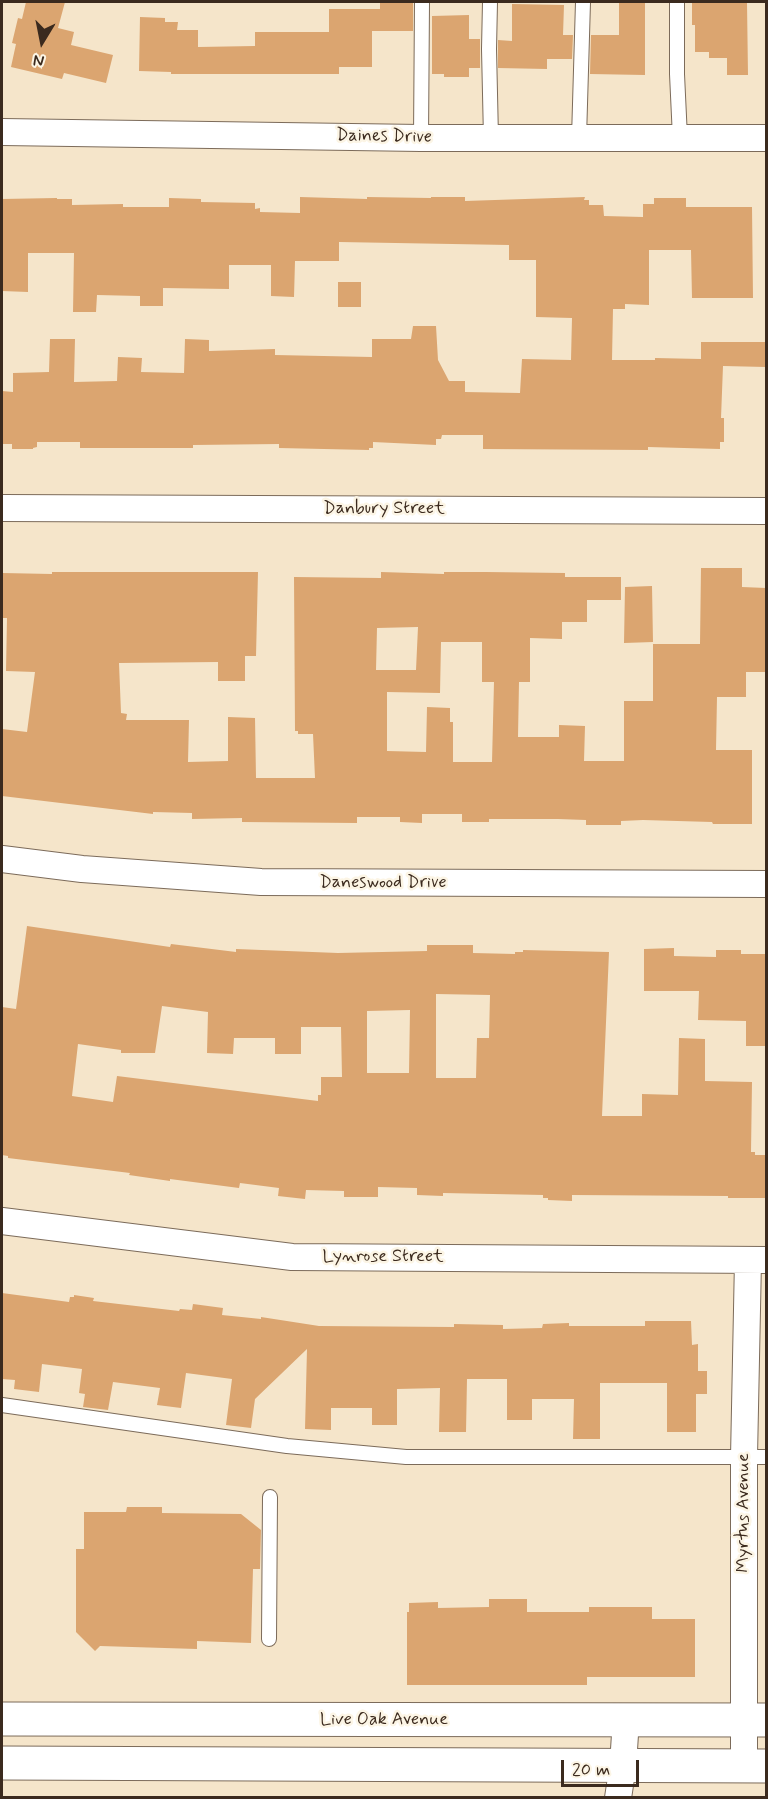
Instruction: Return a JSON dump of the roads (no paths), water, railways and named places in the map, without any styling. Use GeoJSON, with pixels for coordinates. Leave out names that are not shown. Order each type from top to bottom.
{"type":"FeatureCollection","features":[{"type":"Feature","properties":{"kind":"main road","name":"Live Oak Avenue"},"geometry":{"type":"LineString","coordinates":[[2,1719],[755,1720]]}},
{"type":"Feature","properties":{"kind":"main road"},"geometry":{"type":"LineString","coordinates":[[2,1763],[755,1766]]}},
{"type":"Feature","properties":{"kind":"street","name":"Daines Drive"},"geometry":{"type":"LineString","coordinates":[[2,132],[421,138],[766,138]]}},
{"type":"Feature","properties":{"kind":"street","name":"Danbury Street"},"geometry":{"type":"LineString","coordinates":[[2,508],[766,511]]}},
{"type":"Feature","properties":{"kind":"street","name":"Daneswood Drive"},"geometry":{"type":"LineString","coordinates":[[2,859],[82,869],[261,882],[766,884]]}},
{"type":"Feature","properties":{"kind":"street","name":"Lynrose Street"},"geometry":{"type":"LineString","coordinates":[[2,1221],[292,1257],[758,1260]]}},
{"type":"Feature","properties":{"kind":"street","name":"Myrtus Avenue"},"geometry":{"type":"LineString","coordinates":[[755,1766],[755,1457],[758,1260]]}},
{"type":"Feature","properties":{"kind":"street"},"geometry":{"type":"LineString","coordinates":[[618,1797],[626,1719]]}},
{"type":"Feature","properties":{"kind":"lane"},"geometry":{"type":"LineString","coordinates":[[421,138],[422,2]]}},
{"type":"Feature","properties":{"kind":"lane"},"geometry":{"type":"LineString","coordinates":[[490,2],[491,138]]}},
{"type":"Feature","properties":{"kind":"lane"},"geometry":{"type":"LineString","coordinates":[[579,138],[583,2]]}},
{"type":"Feature","properties":{"kind":"lane"},"geometry":{"type":"LineString","coordinates":[[677,2],[680,138]]}},
{"type":"Feature","properties":{"kind":"lane"},"geometry":{"type":"LineString","coordinates":[[2,1405],[287,1446],[406,1457],[755,1457]]}},
{"type":"Feature","properties":{"kind":"lane"},"geometry":{"type":"LineString","coordinates":[[269,1639],[270,1497]]}}]}
